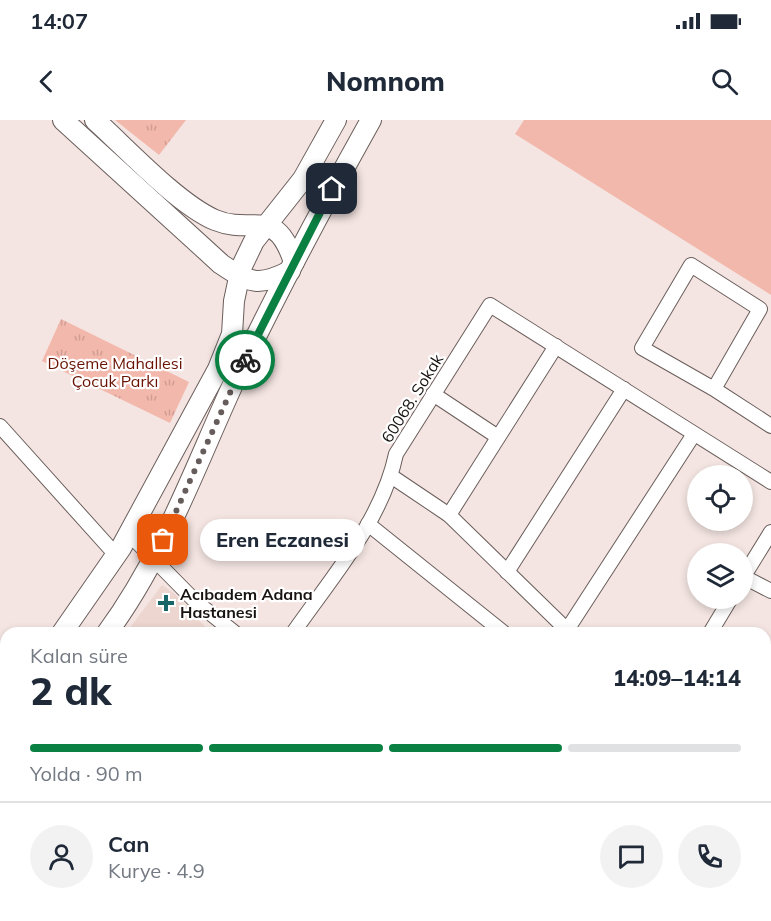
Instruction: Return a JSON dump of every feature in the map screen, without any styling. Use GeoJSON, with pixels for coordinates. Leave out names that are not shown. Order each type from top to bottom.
{"type":"FeatureCollection","features":[{"type":"Feature","properties":{"kind":"street"},"geometry":{"type":"LineString","coordinates":[[63,120],[221,264],[240,277],[255,282],[273,280],[292,266]]}},
{"type":"Feature","properties":{"kind":"street"},"geometry":{"type":"LineString","coordinates":[[95,120],[192,208],[216,221],[244,225],[265,224],[278,232],[288,245],[292,266]]}},
{"type":"Feature","properties":{"kind":"street"},"geometry":{"type":"LineString","coordinates":[[66,627],[129,534],[218,369],[232,334],[234,302],[240,277],[254,241],[265,224],[303,179],[336,120]]}},
{"type":"Feature","properties":{"kind":"street"},"geometry":{"type":"LineString","coordinates":[[111,627],[154,560],[236,380],[292,266],[371,120]]}},
{"type":"Feature","properties":{"kind":"street"},"geometry":{"type":"LineString","coordinates":[[714,389],[760,309],[691,265],[642,348],[714,389],[771,426]]}},
{"type":"Feature","properties":{"kind":"street","name":"60068. Sokak"},"geometry":{"type":"LineString","coordinates":[[297,627],[368,524],[391,476],[396,454],[490,305],[556,346]]}},
{"type":"Feature","properties":{"kind":"street"},"geometry":{"type":"LineString","coordinates":[[449,515],[556,346],[771,482]]}},
{"type":"Feature","properties":{"kind":"street"},"geometry":{"type":"LineString","coordinates":[[507,572],[624,389]]}},
{"type":"Feature","properties":{"kind":"street"},"geometry":{"type":"LineString","coordinates":[[433,394],[498,437]]}},
{"type":"Feature","properties":{"kind":"street"},"geometry":{"type":"LineString","coordinates":[[0,426],[116,555]]}},
{"type":"Feature","properties":{"kind":"street"},"geometry":{"type":"LineString","coordinates":[[569,627],[694,434]]}},
{"type":"Feature","properties":{"kind":"street"},"geometry":{"type":"LineString","coordinates":[[391,476],[449,515],[562,627]]}},
{"type":"Feature","properties":{"kind":"street"},"geometry":{"type":"LineString","coordinates":[[368,524],[497,627]]}},
{"type":"Feature","properties":{"kind":"street"},"geometry":{"type":"LineString","coordinates":[[753,562],[771,532]]}},
{"type":"Feature","properties":{"kind":"street"},"geometry":{"type":"LineString","coordinates":[[129,534],[195,601],[228,627]]}},
{"type":"Feature","properties":{"kind":"street"},"geometry":{"type":"LineString","coordinates":[[753,583],[771,591]]}},
{"type":"Feature","properties":{"kind":"street"},"geometry":{"type":"LineString","coordinates":[[714,627],[724,609]]}},
{"type":"Feature","properties":{"kind":"shaded area","name":"Acıbadem Adana Hastanesi"},"geometry":{"type":"Polygon","coordinates":[[[162,585],[175,594],[205,627],[130,627],[162,585]]]}},
{"type":"Feature","properties":{"kind":"green space"},"geometry":{"type":"Polygon","coordinates":[[[115,120],[186,120],[159,155],[115,120]]]}},
{"type":"Feature","properties":{"kind":"green space"},"geometry":{"type":"Polygon","coordinates":[[[524,120],[771,120],[771,295],[515,134],[524,120]]]}},
{"type":"Feature","properties":{"kind":"green space","name":"Döşeme Mahallesi Çocuk Parkı"},"geometry":{"type":"Polygon","coordinates":[[[61,319],[189,382],[170,423],[42,361],[61,319]]]}},
{"type":"Feature","properties":{"kind":"way so far"},"geometry":{"type":"LineString","coordinates":[[163,540],[245,360]]}},
{"type":"Feature","properties":{"kind":"place","name":"Eren Eczanesi"},"geometry":{"type":"Point","coordinates":[163,540]}},
{"type":"Feature","properties":{"kind":"place","name":"Acıbadem Adana Hastanesi"},"geometry":{"type":"Point","coordinates":[166,603]}},
{"type":"Feature","properties":{"kind":"route"},"geometry":{"type":"LineString","coordinates":[[245,360],[332,189]]}}]}
